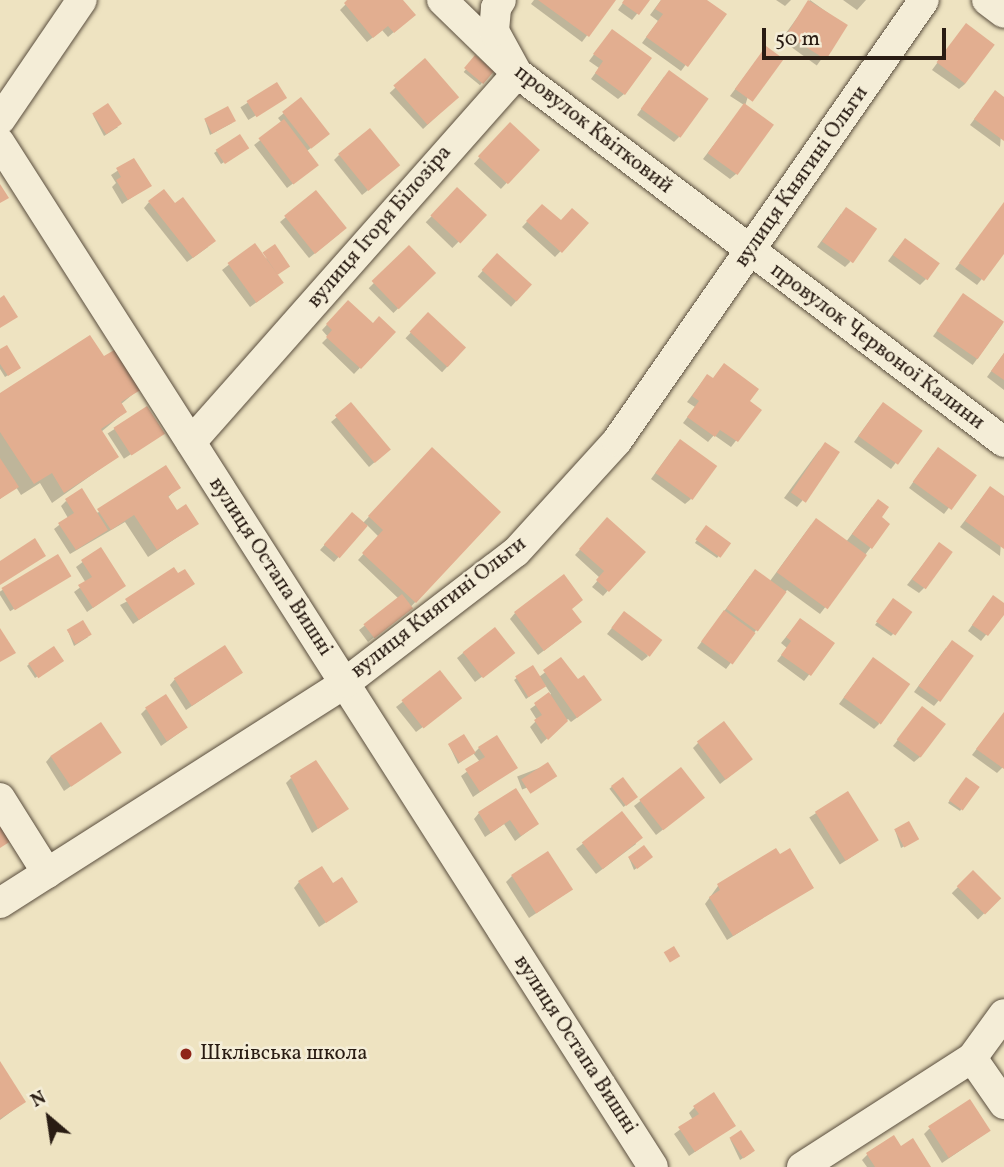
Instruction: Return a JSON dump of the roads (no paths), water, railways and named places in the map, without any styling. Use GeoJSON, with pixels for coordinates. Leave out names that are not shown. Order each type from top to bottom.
{"type":"FeatureCollection","features":[{"type":"Feature","properties":{"kind":"street"},"geometry":{"type":"LineString","coordinates":[[0,120],[82,0]]}},
{"type":"Feature","properties":{"kind":"street","name":"провулок Квітковий"},"geometry":{"type":"LineString","coordinates":[[442,0],[517,73],[751,252]]}},
{"type":"Feature","properties":{"kind":"street"},"geometry":{"type":"LineString","coordinates":[[501,0],[496,8],[494,31],[517,73]]}},
{"type":"Feature","properties":{"kind":"street","name":"вулиця Княгині Ольги"},"geometry":{"type":"LineString","coordinates":[[0,903],[345,683],[516,552],[617,441],[751,252],[923,0]]}},
{"type":"Feature","properties":{"kind":"street"},"geometry":{"type":"LineString","coordinates":[[987,0],[1004,13]]}},
{"type":"Feature","properties":{"kind":"street","name":"вулиця Ігоря Білозіра"},"geometry":{"type":"LineString","coordinates":[[191,442],[517,73]]}},
{"type":"Feature","properties":{"kind":"street","name":"вулиця Остапа Вишні"},"geometry":{"type":"LineString","coordinates":[[0,143],[653,1167]]}},
{"type":"Feature","properties":{"kind":"street","name":"провулок Червоної Калини"},"geometry":{"type":"LineString","coordinates":[[751,252],[1004,442]]}},
{"type":"Feature","properties":{"kind":"street"},"geometry":{"type":"LineString","coordinates":[[0,799],[47,873]]}},
{"type":"Feature","properties":{"kind":"street"},"geometry":{"type":"LineString","coordinates":[[802,1167],[972,1058],[1004,1014]]}},
{"type":"Feature","properties":{"kind":"street"},"geometry":{"type":"LineString","coordinates":[[972,1058],[1004,1104]]}},
{"type":"Feature","properties":{"kind":"place","name":"Шклівська школа"},"geometry":{"type":"Point","coordinates":[186,1054]}}]}
